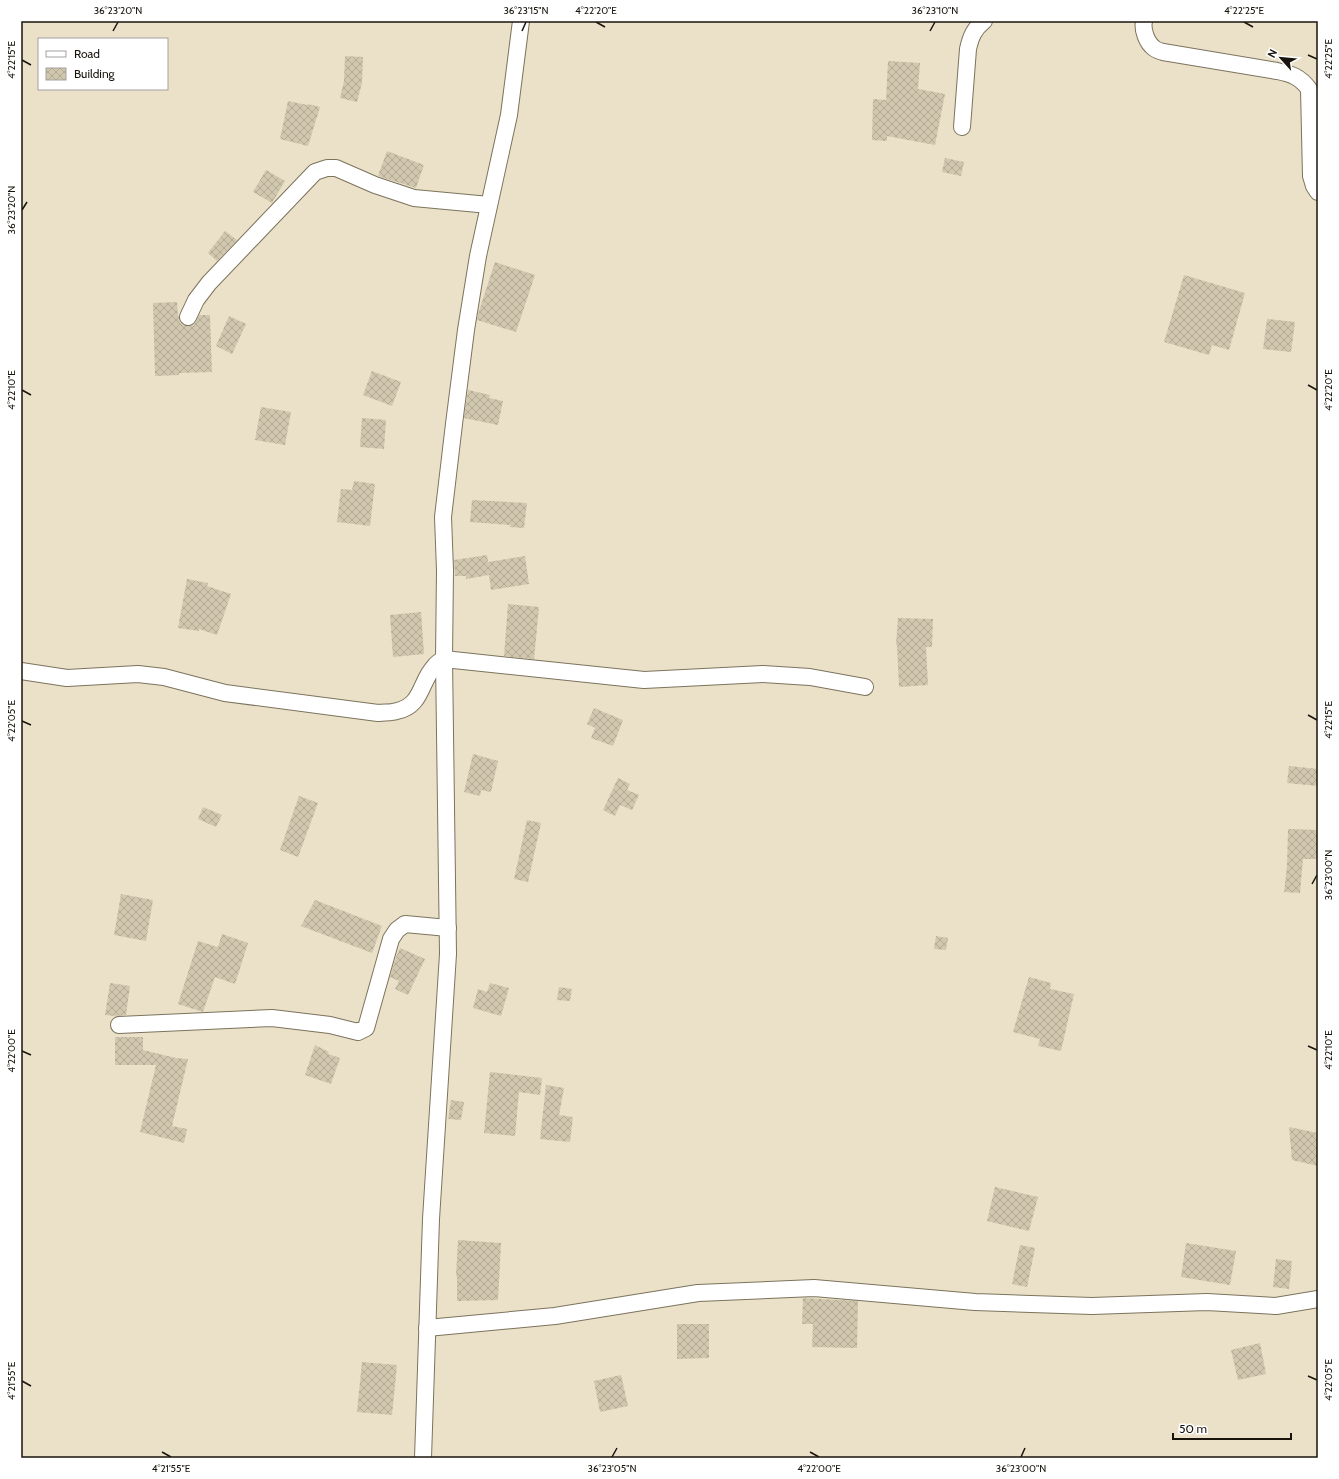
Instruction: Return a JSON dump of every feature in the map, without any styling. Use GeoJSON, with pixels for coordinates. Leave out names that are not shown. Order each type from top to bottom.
{"type":"FeatureCollection","features":[{"type":"Feature","properties":{"kind":"street"},"geometry":{"type":"LineString","coordinates":[[423,1458],[431,1219],[448,954],[444,659],[444,517],[466,330],[478,256],[509,115],[521,21]]}},
{"type":"Feature","properties":{"kind":"street"},"geometry":{"type":"LineString","coordinates":[[962,127],[968,49],[976,27],[984,21]]}},
{"type":"Feature","properties":{"kind":"street"},"geometry":{"type":"LineString","coordinates":[[1144,21],[1143,26],[1147,39],[1154,48],[1163,52],[1290,74],[1303,81],[1309,90],[1311,176],[1314,186],[1318,192]]}},
{"type":"Feature","properties":{"kind":"street"},"geometry":{"type":"LineString","coordinates":[[188,317],[196,300],[209,283],[315,172],[327,168],[336,168],[375,185],[414,198],[489,205]]}},
{"type":"Feature","properties":{"kind":"street"},"geometry":{"type":"LineString","coordinates":[[21,670],[67,678],[138,674],[164,677],[225,693],[378,713],[398,711],[414,703],[430,671],[444,659],[644,680],[762,674],[810,677],[865,687]]}},
{"type":"Feature","properties":{"kind":"street"},"geometry":{"type":"LineString","coordinates":[[119,1025],[272,1018],[330,1025],[358,1032],[366,1028],[391,939],[397,930],[405,924],[448,928]]}},
{"type":"Feature","properties":{"kind":"street"},"geometry":{"type":"LineString","coordinates":[[427,1328],[555,1316],[698,1293],[814,1288],[975,1302],[1092,1306],[1207,1302],[1276,1306],[1318,1299]]}},
{"type":"Feature","properties":{"kind":"building"},"geometry":{"type":"Polygon","coordinates":[[[345,56],[363,57],[362,83],[357,102],[340,98],[344,81],[345,56]]]}},
{"type":"Feature","properties":{"kind":"building"},"geometry":{"type":"Polygon","coordinates":[[[888,61],[920,63],[918,89],[945,94],[935,145],[887,136],[887,141],[872,140],[873,99],[886,100],[888,61]]]}},
{"type":"Feature","properties":{"kind":"building"},"geometry":{"type":"Polygon","coordinates":[[[288,101],[320,107],[308,146],[280,139],[288,101]]]}},
{"type":"Feature","properties":{"kind":"building"},"geometry":{"type":"Polygon","coordinates":[[[387,151],[424,165],[416,188],[378,176],[387,151]]]}},
{"type":"Feature","properties":{"kind":"building"},"geometry":{"type":"Polygon","coordinates":[[[945,158],[964,162],[961,176],[942,172],[945,158]]]}},
{"type":"Feature","properties":{"kind":"building"},"geometry":{"type":"Polygon","coordinates":[[[266,170],[285,181],[272,203],[253,192],[266,170]]]}},
{"type":"Feature","properties":{"kind":"building"},"geometry":{"type":"Polygon","coordinates":[[[225,231],[237,240],[217,261],[208,253],[225,231]]]}},
{"type":"Feature","properties":{"kind":"building"},"geometry":{"type":"Polygon","coordinates":[[[495,262],[535,275],[516,332],[477,320],[495,262]]]}},
{"type":"Feature","properties":{"kind":"building"},"geometry":{"type":"Polygon","coordinates":[[[1184,275],[1245,293],[1229,350],[1212,345],[1209,355],[1164,342],[1184,275]]]}},
{"type":"Feature","properties":{"kind":"building"},"geometry":{"type":"Polygon","coordinates":[[[177,302],[180,323],[184,326],[194,325],[199,315],[210,315],[212,372],[179,373],[179,375],[155,376],[153,303],[177,302]]]}},
{"type":"Feature","properties":{"kind":"building"},"geometry":{"type":"Polygon","coordinates":[[[229,316],[246,324],[232,354],[216,346],[229,316]]]}},
{"type":"Feature","properties":{"kind":"building"},"geometry":{"type":"Polygon","coordinates":[[[1267,319],[1295,322],[1291,352],[1263,349],[1267,319]]]}},
{"type":"Feature","properties":{"kind":"building"},"geometry":{"type":"Polygon","coordinates":[[[372,371],[401,382],[392,406],[363,395],[372,371]]]}},
{"type":"Feature","properties":{"kind":"building"},"geometry":{"type":"Polygon","coordinates":[[[468,390],[490,395],[489,398],[503,401],[498,425],[464,418],[468,390]]]}},
{"type":"Feature","properties":{"kind":"building"},"geometry":{"type":"Polygon","coordinates":[[[261,407],[291,412],[285,445],[255,440],[261,407]]]}},
{"type":"Feature","properties":{"kind":"building"},"geometry":{"type":"Polygon","coordinates":[[[362,418],[386,420],[384,449],[360,447],[362,418]]]}},
{"type":"Feature","properties":{"kind":"building"},"geometry":{"type":"Polygon","coordinates":[[[354,481],[375,484],[370,526],[337,522],[341,489],[352,490],[354,481]]]}},
{"type":"Feature","properties":{"kind":"building"},"geometry":{"type":"Polygon","coordinates":[[[472,500],[527,503],[524,528],[510,527],[511,525],[470,522],[472,500]]]}},
{"type":"Feature","properties":{"kind":"building"},"geometry":{"type":"Polygon","coordinates":[[[487,555],[488,562],[525,556],[529,584],[491,590],[489,575],[466,579],[466,576],[455,576],[454,560],[487,555]]]}},
{"type":"Feature","properties":{"kind":"building"},"geometry":{"type":"Polygon","coordinates":[[[187,579],[208,583],[207,586],[231,594],[217,635],[199,629],[199,631],[178,628],[187,579]]]}},
{"type":"Feature","properties":{"kind":"building"},"geometry":{"type":"Polygon","coordinates":[[[508,604],[539,607],[534,659],[504,656],[508,604]]]}},
{"type":"Feature","properties":{"kind":"building"},"geometry":{"type":"Polygon","coordinates":[[[421,612],[424,654],[393,657],[390,615],[421,612]]]}},
{"type":"Feature","properties":{"kind":"building"},"geometry":{"type":"Polygon","coordinates":[[[898,618],[933,619],[932,647],[926,647],[928,685],[899,687],[896,645],[898,618]]]}},
{"type":"Feature","properties":{"kind":"building"},"geometry":{"type":"Polygon","coordinates":[[[594,708],[623,720],[613,746],[591,738],[595,728],[587,724],[594,708]]]}},
{"type":"Feature","properties":{"kind":"building"},"geometry":{"type":"Polygon","coordinates":[[[473,754],[498,761],[491,792],[481,790],[480,796],[464,792],[473,754]]]}},
{"type":"Feature","properties":{"kind":"building"},"geometry":{"type":"Polygon","coordinates":[[[1289,766],[1318,769],[1318,786],[1287,783],[1289,766]]]}},
{"type":"Feature","properties":{"kind":"building"},"geometry":{"type":"Polygon","coordinates":[[[618,778],[630,784],[627,790],[639,795],[632,810],[620,805],[615,816],[603,810],[618,778]]]}},
{"type":"Feature","properties":{"kind":"building"},"geometry":{"type":"Polygon","coordinates":[[[299,796],[318,803],[298,857],[280,850],[299,796]]]}},
{"type":"Feature","properties":{"kind":"building"},"geometry":{"type":"Polygon","coordinates":[[[203,807],[222,815],[216,827],[198,819],[203,807]]]}},
{"type":"Feature","properties":{"kind":"building"},"geometry":{"type":"Polygon","coordinates":[[[527,820],[541,823],[528,882],[514,879],[527,820]]]}},
{"type":"Feature","properties":{"kind":"building"},"geometry":{"type":"Polygon","coordinates":[[[1288,829],[1318,830],[1318,859],[1303,859],[1300,893],[1284,892],[1287,866],[1288,829]]]}},
{"type":"Feature","properties":{"kind":"building"},"geometry":{"type":"Polygon","coordinates":[[[121,894],[153,900],[146,941],[114,935],[121,894]]]}},
{"type":"Feature","properties":{"kind":"building"},"geometry":{"type":"Polygon","coordinates":[[[315,900],[382,926],[372,953],[301,926],[315,900]]]}},
{"type":"Feature","properties":{"kind":"building"},"geometry":{"type":"Polygon","coordinates":[[[222,934],[248,943],[235,984],[215,977],[203,1012],[178,1004],[198,941],[218,947],[222,934]]]}},
{"type":"Feature","properties":{"kind":"building"},"geometry":{"type":"Polygon","coordinates":[[[936,936],[948,938],[946,950],[934,949],[936,936]]]}},
{"type":"Feature","properties":{"kind":"building"},"geometry":{"type":"Polygon","coordinates":[[[400,948],[425,959],[408,995],[395,989],[399,981],[390,977],[400,948]]]}},
{"type":"Feature","properties":{"kind":"building"},"geometry":{"type":"Polygon","coordinates":[[[1029,977],[1051,983],[1050,989],[1074,994],[1061,1051],[1038,1046],[1040,1039],[1013,1032],[1029,977]]]}},
{"type":"Feature","properties":{"kind":"building"},"geometry":{"type":"Polygon","coordinates":[[[110,983],[130,986],[126,1015],[105,1015],[110,983]]]}},
{"type":"Feature","properties":{"kind":"building"},"geometry":{"type":"Polygon","coordinates":[[[490,983],[509,988],[501,1016],[473,1008],[478,989],[487,992],[490,983]]]}},
{"type":"Feature","properties":{"kind":"building"},"geometry":{"type":"Polygon","coordinates":[[[559,987],[572,989],[570,1001],[557,1000],[559,987]]]}},
{"type":"Feature","properties":{"kind":"building"},"geometry":{"type":"Polygon","coordinates":[[[115,1037],[143,1037],[143,1050],[176,1058],[188,1059],[172,1126],[187,1129],[184,1143],[140,1132],[156,1065],[115,1065],[115,1037]]]}},
{"type":"Feature","properties":{"kind":"building"},"geometry":{"type":"Polygon","coordinates":[[[315,1045],[329,1052],[328,1054],[340,1058],[331,1084],[305,1075],[315,1045]]]}},
{"type":"Feature","properties":{"kind":"building"},"geometry":{"type":"Polygon","coordinates":[[[490,1072],[542,1078],[540,1095],[519,1092],[515,1136],[484,1133],[490,1072]]]}},
{"type":"Feature","properties":{"kind":"building"},"geometry":{"type":"Polygon","coordinates":[[[546,1085],[564,1088],[559,1115],[573,1117],[570,1142],[540,1139],[546,1085]]]}},
{"type":"Feature","properties":{"kind":"building"},"geometry":{"type":"Polygon","coordinates":[[[451,1100],[464,1102],[461,1120],[448,1119],[451,1100]]]}},
{"type":"Feature","properties":{"kind":"building"},"geometry":{"type":"Polygon","coordinates":[[[1289,1127],[1318,1133],[1318,1166],[1292,1160],[1289,1127]]]}},
{"type":"Feature","properties":{"kind":"building"},"geometry":{"type":"Polygon","coordinates":[[[995,1187],[1038,1197],[1029,1231],[987,1221],[995,1187]]]}},
{"type":"Feature","properties":{"kind":"building"},"geometry":{"type":"Polygon","coordinates":[[[458,1240],[501,1243],[498,1300],[457,1301],[456,1276],[458,1240]]]}},
{"type":"Feature","properties":{"kind":"building"},"geometry":{"type":"Polygon","coordinates":[[[1186,1243],[1236,1251],[1230,1285],[1181,1277],[1186,1243]]]}},
{"type":"Feature","properties":{"kind":"building"},"geometry":{"type":"Polygon","coordinates":[[[1020,1245],[1035,1248],[1027,1287],[1012,1284],[1020,1245]]]}},
{"type":"Feature","properties":{"kind":"building"},"geometry":{"type":"Polygon","coordinates":[[[1276,1259],[1292,1261],[1289,1289],[1273,1287],[1276,1259]]]}},
{"type":"Feature","properties":{"kind":"building"},"geometry":{"type":"Polygon","coordinates":[[[803,1298],[858,1301],[857,1348],[812,1347],[813,1324],[802,1324],[803,1298]]]}},
{"type":"Feature","properties":{"kind":"building"},"geometry":{"type":"Polygon","coordinates":[[[677,1324],[709,1324],[709,1358],[677,1359],[677,1324]]]}},
{"type":"Feature","properties":{"kind":"building"},"geometry":{"type":"Polygon","coordinates":[[[1260,1343],[1266,1374],[1238,1380],[1231,1350],[1260,1343]]]}},
{"type":"Feature","properties":{"kind":"building"},"geometry":{"type":"Polygon","coordinates":[[[362,1362],[397,1365],[392,1415],[357,1412],[362,1362]]]}},
{"type":"Feature","properties":{"kind":"building"},"geometry":{"type":"Polygon","coordinates":[[[621,1375],[628,1406],[600,1412],[594,1381],[621,1375]]]}}]}
